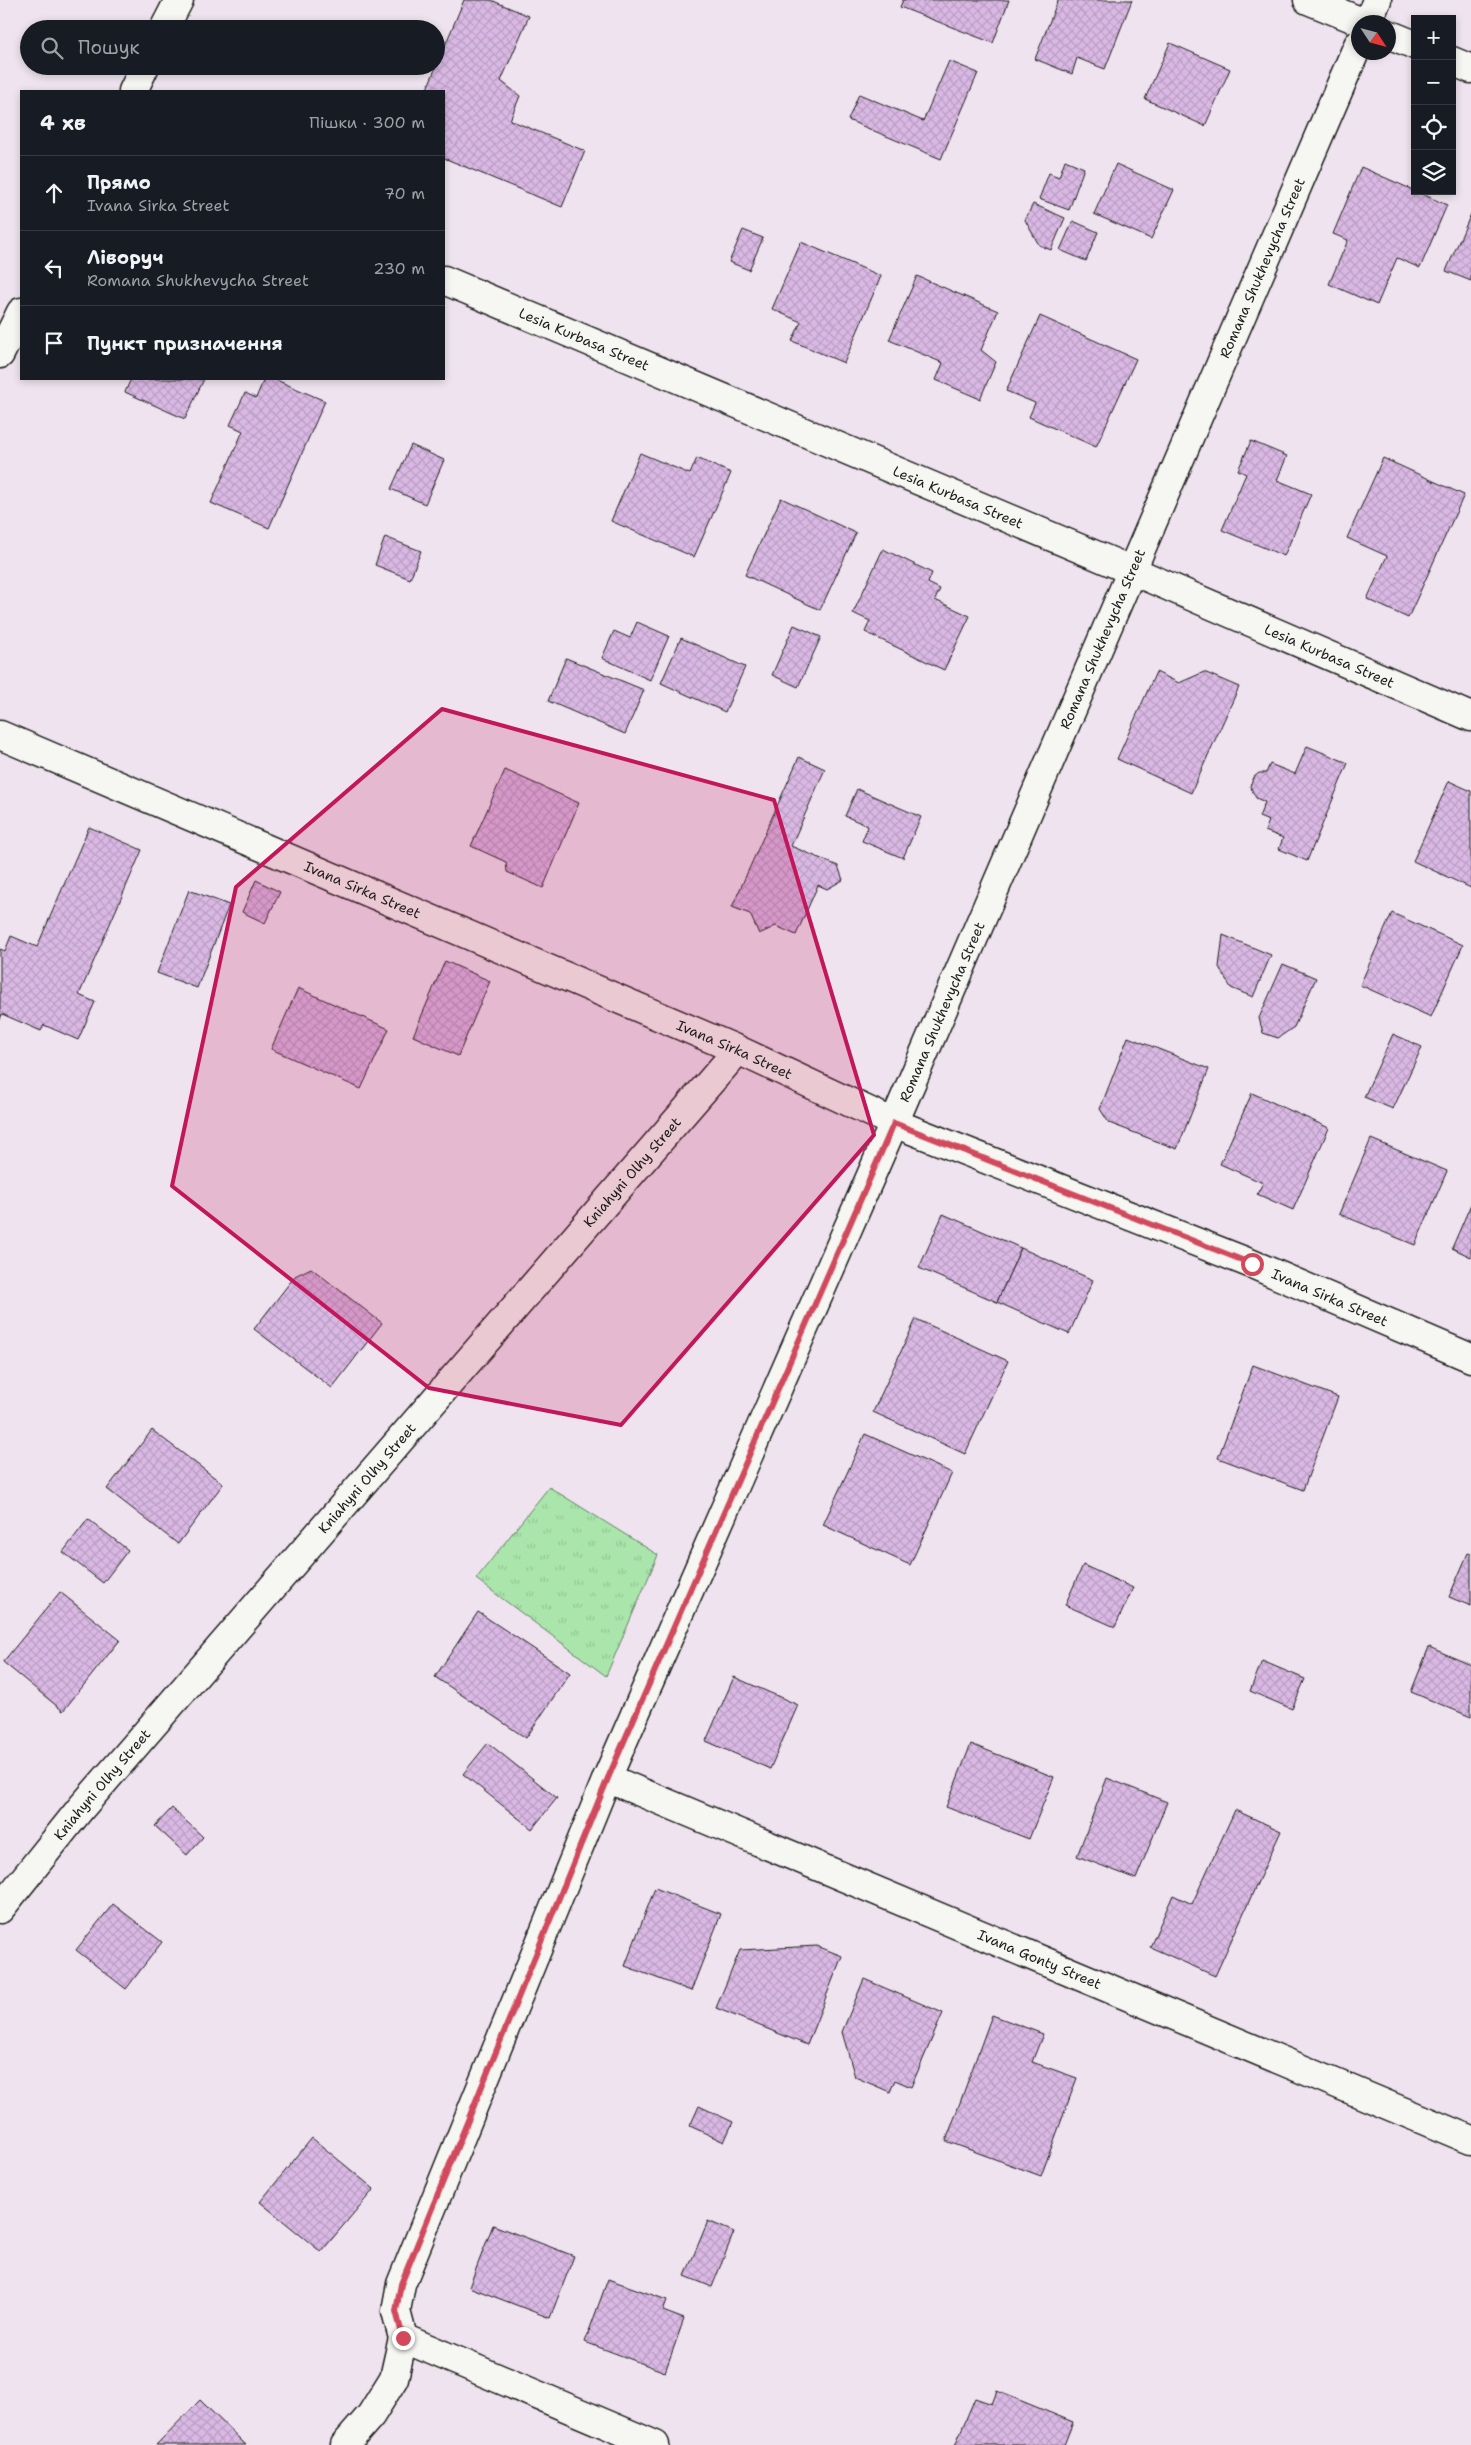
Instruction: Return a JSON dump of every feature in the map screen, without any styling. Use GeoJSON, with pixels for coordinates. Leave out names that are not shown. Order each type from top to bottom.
{"type":"FeatureCollection","features":[{"type":"Feature","properties":{"kind":"street"},"geometry":{"type":"LineString","coordinates":[[169,20],[179,0]]}},
{"type":"Feature","properties":{"kind":"street"},"geometry":{"type":"LineString","coordinates":[[1308,0],[1351,18]]}},
{"type":"Feature","properties":{"kind":"street"},"geometry":{"type":"LineString","coordinates":[[1371,15],[1377,0]]}},
{"type":"Feature","properties":{"kind":"street"},"geometry":{"type":"LineString","coordinates":[[1396,37],[1411,43]]}},
{"type":"Feature","properties":{"kind":"street","name":"Romana Shukhevycha Street"},"geometry":{"type":"LineString","coordinates":[[346,2445],[371,2415],[394,2378],[403,2338],[396,2311],[401,2284],[608,1778],[1133,571],[1352,60]]}},
{"type":"Feature","properties":{"kind":"street"},"geometry":{"type":"LineString","coordinates":[[1456,63],[1471,69]]}},
{"type":"Feature","properties":{"kind":"street"},"geometry":{"type":"LineString","coordinates":[[133,90],[141,75]]}},
{"type":"Feature","properties":{"kind":"street","name":"Lesia Kurbasa Street"},"geometry":{"type":"LineString","coordinates":[[445,280],[1133,571],[1471,717]]}},
{"type":"Feature","properties":{"kind":"street"},"geometry":{"type":"LineString","coordinates":[[0,354],[13,314]]}},
{"type":"Feature","properties":{"kind":"street","name":"Ivana Sirka Street"},"geometry":{"type":"LineString","coordinates":[[0,735],[738,1050],[894,1123],[1252,1264],[1471,1358]]}},
{"type":"Feature","properties":{"kind":"street","name":"Kniahyni Olhy Street"},"geometry":{"type":"LineString","coordinates":[[0,1909],[81,1808],[738,1050]]}},
{"type":"Feature","properties":{"kind":"street","name":"Ivana Gonty Street"},"geometry":{"type":"LineString","coordinates":[[608,1778],[1471,2140]]}},
{"type":"Feature","properties":{"kind":"street"},"geometry":{"type":"LineString","coordinates":[[403,2338],[655,2445]]}},
{"type":"Feature","properties":{"kind":"highlighted area"},"geometry":{"type":"Polygon","coordinates":[[[442,709],[774,800],[874,1135],[621,1425],[429,1388],[172,1186],[236,887],[442,709]]]}},
{"type":"Feature","properties":{"kind":"green space"},"geometry":{"type":"Polygon","coordinates":[[[549,1487],[658,1555],[606,1676],[476,1579],[549,1487]]]}},
{"type":"Feature","properties":{"kind":"building"},"geometry":{"type":"Polygon","coordinates":[[[464,0],[491,0],[529,16],[501,81],[520,96],[510,120],[585,151],[562,207],[445,158],[445,90],[426,90],[433,75],[445,75],[445,46],[464,0]]]}},
{"type":"Feature","properties":{"kind":"building"},"geometry":{"type":"Polygon","coordinates":[[[903,0],[1009,0],[993,43],[900,7],[903,0]]]}},
{"type":"Feature","properties":{"kind":"building"},"geometry":{"type":"Polygon","coordinates":[[[1058,0],[1132,0],[1105,69],[1077,58],[1072,74],[1035,59],[1058,0]]]}},
{"type":"Feature","properties":{"kind":"building"},"geometry":{"type":"Polygon","coordinates":[[[1170,43],[1230,69],[1205,126],[1145,99],[1170,43]]]}},
{"type":"Feature","properties":{"kind":"building"},"geometry":{"type":"Polygon","coordinates":[[[949,61],[978,73],[941,159],[848,120],[859,94],[923,121],[949,61]]]}},
{"type":"Feature","properties":{"kind":"building"},"geometry":{"type":"Polygon","coordinates":[[[1065,160],[1084,168],[1069,210],[1039,199],[1049,173],[1059,177],[1065,160]]]}},
{"type":"Feature","properties":{"kind":"building"},"geometry":{"type":"Polygon","coordinates":[[[1116,164],[1174,190],[1151,239],[1094,214],[1116,164]]]}},
{"type":"Feature","properties":{"kind":"building"},"geometry":{"type":"Polygon","coordinates":[[[1361,167],[1411,189],[1411,195],[1424,195],[1447,205],[1420,268],[1397,258],[1377,305],[1329,284],[1348,240],[1333,234],[1361,167]]]}},
{"type":"Feature","properties":{"kind":"building"},"geometry":{"type":"Polygon","coordinates":[[[1033,204],[1065,218],[1051,250],[1039,245],[1025,220],[1033,204]]]}},
{"type":"Feature","properties":{"kind":"building"},"geometry":{"type":"Polygon","coordinates":[[[1471,214],[1471,281],[1446,271],[1471,214]]]}},
{"type":"Feature","properties":{"kind":"building"},"geometry":{"type":"Polygon","coordinates":[[[1073,221],[1098,232],[1086,261],[1060,250],[1073,221]]]}},
{"type":"Feature","properties":{"kind":"building"},"geometry":{"type":"Polygon","coordinates":[[[743,230],[763,238],[749,270],[729,262],[743,230]]]}},
{"type":"Feature","properties":{"kind":"building"},"geometry":{"type":"Polygon","coordinates":[[[801,242],[881,276],[844,363],[792,341],[801,322],[772,309],[801,242]]]}},
{"type":"Feature","properties":{"kind":"building"},"geometry":{"type":"Polygon","coordinates":[[[917,276],[998,311],[981,350],[996,362],[980,399],[936,380],[943,363],[889,340],[917,276]]]}},
{"type":"Feature","properties":{"kind":"building"},"geometry":{"type":"Polygon","coordinates":[[[1040,316],[1136,359],[1096,447],[1029,417],[1035,403],[1006,391],[1040,316]]]}},
{"type":"Feature","properties":{"kind":"building"},"geometry":{"type":"Polygon","coordinates":[[[131,380],[204,380],[185,419],[125,392],[131,380]]]}},
{"type":"Feature","properties":{"kind":"building"},"geometry":{"type":"Polygon","coordinates":[[[264,380],[276,380],[325,401],[269,528],[211,503],[243,431],[230,425],[245,393],[256,398],[264,380]]]}},
{"type":"Feature","properties":{"kind":"building"},"geometry":{"type":"Polygon","coordinates":[[[1251,441],[1287,456],[1277,480],[1311,494],[1284,556],[1222,530],[1246,474],[1238,470],[1251,441]]]}},
{"type":"Feature","properties":{"kind":"building"},"geometry":{"type":"Polygon","coordinates":[[[411,445],[444,460],[425,504],[391,489],[411,445]]]}},
{"type":"Feature","properties":{"kind":"building"},"geometry":{"type":"Polygon","coordinates":[[[640,453],[690,474],[697,458],[731,473],[694,557],[611,521],[640,453]]]}},
{"type":"Feature","properties":{"kind":"building"},"geometry":{"type":"Polygon","coordinates":[[[1383,458],[1464,495],[1408,618],[1367,599],[1387,556],[1347,538],[1383,458]]]}},
{"type":"Feature","properties":{"kind":"building"},"geometry":{"type":"Polygon","coordinates":[[[781,498],[856,533],[820,610],[745,575],[781,498]]]}},
{"type":"Feature","properties":{"kind":"building"},"geometry":{"type":"Polygon","coordinates":[[[385,537],[421,551],[410,579],[375,565],[385,537]]]}},
{"type":"Feature","properties":{"kind":"building"},"geometry":{"type":"Polygon","coordinates":[[[883,549],[932,573],[928,583],[940,589],[935,600],[970,616],[944,670],[865,632],[870,621],[853,613],[883,549]]]}},
{"type":"Feature","properties":{"kind":"building"},"geometry":{"type":"Polygon","coordinates":[[[637,622],[669,636],[650,680],[602,658],[614,631],[630,638],[637,622]]]}},
{"type":"Feature","properties":{"kind":"building"},"geometry":{"type":"Polygon","coordinates":[[[794,625],[821,637],[798,687],[772,675],[794,625]]]}},
{"type":"Feature","properties":{"kind":"building"},"geometry":{"type":"Polygon","coordinates":[[[681,638],[745,667],[725,712],[661,683],[681,638]]]}},
{"type":"Feature","properties":{"kind":"building"},"geometry":{"type":"Polygon","coordinates":[[[566,658],[644,690],[625,734],[548,701],[566,658]]]}},
{"type":"Feature","properties":{"kind":"building"},"geometry":{"type":"Polygon","coordinates":[[[1156,672],[1179,683],[1204,672],[1239,687],[1191,793],[1117,759],[1156,672]]]}},
{"type":"Feature","properties":{"kind":"building"},"geometry":{"type":"Polygon","coordinates":[[[1307,746],[1348,763],[1307,861],[1279,849],[1283,838],[1265,831],[1269,821],[1259,817],[1265,802],[1256,798],[1250,786],[1254,777],[1259,773],[1266,773],[1270,764],[1295,774],[1307,746]]]}},
{"type":"Feature","properties":{"kind":"building"},"geometry":{"type":"Polygon","coordinates":[[[799,757],[825,769],[791,846],[838,866],[843,880],[827,889],[818,885],[796,935],[776,926],[759,934],[750,914],[732,907],[799,757]]]}},
{"type":"Feature","properties":{"kind":"building"},"geometry":{"type":"Polygon","coordinates":[[[505,770],[579,803],[543,888],[507,872],[506,862],[471,846],[505,770]]]}},
{"type":"Feature","properties":{"kind":"building"},"geometry":{"type":"Polygon","coordinates":[[[1449,781],[1471,791],[1471,888],[1413,861],[1449,781]]]}},
{"type":"Feature","properties":{"kind":"building"},"geometry":{"type":"Polygon","coordinates":[[[857,789],[921,817],[903,858],[862,841],[868,826],[845,816],[857,789]]]}},
{"type":"Feature","properties":{"kind":"building"},"geometry":{"type":"Polygon","coordinates":[[[89,827],[142,850],[79,995],[95,1002],[78,1040],[44,1025],[41,1031],[2,1014],[0,1020],[0,949],[5,951],[11,936],[37,947],[89,827]]]}},
{"type":"Feature","properties":{"kind":"building"},"geometry":{"type":"Polygon","coordinates":[[[256,880],[280,892],[265,923],[242,912],[256,880]]]}},
{"type":"Feature","properties":{"kind":"building"},"geometry":{"type":"Polygon","coordinates":[[[189,890],[229,905],[197,988],[157,973],[189,890]]]}},
{"type":"Feature","properties":{"kind":"building"},"geometry":{"type":"Polygon","coordinates":[[[1392,913],[1463,945],[1431,1017],[1360,985],[1392,913]]]}},
{"type":"Feature","properties":{"kind":"building"},"geometry":{"type":"Polygon","coordinates":[[[1223,935],[1271,955],[1253,997],[1231,988],[1219,967],[1223,935]]]}},
{"type":"Feature","properties":{"kind":"building"},"geometry":{"type":"Polygon","coordinates":[[[445,961],[490,981],[458,1056],[413,1036],[445,961]]]}},
{"type":"Feature","properties":{"kind":"building"},"geometry":{"type":"Polygon","coordinates":[[[1283,964],[1316,978],[1294,1027],[1278,1038],[1263,1033],[1259,1018],[1283,964]]]}},
{"type":"Feature","properties":{"kind":"building"},"geometry":{"type":"Polygon","coordinates":[[[298,988],[389,1029],[361,1089],[271,1049],[298,988]]]}},
{"type":"Feature","properties":{"kind":"building"},"geometry":{"type":"Polygon","coordinates":[[[1393,1034],[1422,1047],[1393,1109],[1364,1097],[1393,1034]]]}},
{"type":"Feature","properties":{"kind":"building"},"geometry":{"type":"Polygon","coordinates":[[[1128,1037],[1209,1069],[1177,1149],[1109,1123],[1100,1109],[1128,1037]]]}},
{"type":"Feature","properties":{"kind":"building"},"geometry":{"type":"Polygon","coordinates":[[[1252,1093],[1329,1128],[1293,1210],[1257,1194],[1263,1183],[1220,1164],[1252,1093]]]}},
{"type":"Feature","properties":{"kind":"building"},"geometry":{"type":"Polygon","coordinates":[[[1371,1139],[1447,1171],[1415,1245],[1339,1214],[1371,1139]]]}},
{"type":"Feature","properties":{"kind":"building"},"geometry":{"type":"Polygon","coordinates":[[[1471,1204],[1471,1257],[1452,1248],[1471,1204]]]}},
{"type":"Feature","properties":{"kind":"building"},"geometry":{"type":"Polygon","coordinates":[[[943,1214],[1021,1248],[997,1302],[919,1268],[943,1214]]]}},
{"type":"Feature","properties":{"kind":"building"},"geometry":{"type":"Polygon","coordinates":[[[1021,1248],[1093,1280],[1069,1334],[997,1302],[1021,1248]]]}},
{"type":"Feature","properties":{"kind":"building"},"geometry":{"type":"Polygon","coordinates":[[[311,1268],[382,1323],[332,1388],[254,1329],[295,1276],[311,1268]]]}},
{"type":"Feature","properties":{"kind":"building"},"geometry":{"type":"Polygon","coordinates":[[[916,1319],[1008,1361],[965,1454],[873,1412],[916,1319]]]}},
{"type":"Feature","properties":{"kind":"building"},"geometry":{"type":"Polygon","coordinates":[[[1253,1365],[1338,1397],[1303,1490],[1218,1458],[1253,1365]]]}},
{"type":"Feature","properties":{"kind":"building"},"geometry":{"type":"Polygon","coordinates":[[[152,1430],[223,1484],[178,1544],[107,1489],[152,1430]]]}},
{"type":"Feature","properties":{"kind":"building"},"geometry":{"type":"Polygon","coordinates":[[[865,1434],[952,1473],[910,1565],[823,1525],[865,1434]]]}},
{"type":"Feature","properties":{"kind":"building"},"geometry":{"type":"Polygon","coordinates":[[[88,1519],[128,1550],[103,1583],[63,1552],[88,1519]]]}},
{"type":"Feature","properties":{"kind":"building"},"geometry":{"type":"Polygon","coordinates":[[[1468,1553],[1471,1554],[1471,1606],[1449,1597],[1468,1553]]]}},
{"type":"Feature","properties":{"kind":"building"},"geometry":{"type":"Polygon","coordinates":[[[1083,1565],[1133,1588],[1115,1627],[1065,1605],[1083,1565]]]}},
{"type":"Feature","properties":{"kind":"building"},"geometry":{"type":"Polygon","coordinates":[[[60,1592],[120,1640],[63,1711],[3,1662],[60,1592]]]}},
{"type":"Feature","properties":{"kind":"building"},"geometry":{"type":"Polygon","coordinates":[[[478,1612],[570,1673],[526,1738],[435,1677],[478,1612]]]}},
{"type":"Feature","properties":{"kind":"building"},"geometry":{"type":"Polygon","coordinates":[[[1429,1647],[1471,1665],[1471,1717],[1411,1692],[1429,1647]]]}},
{"type":"Feature","properties":{"kind":"building"},"geometry":{"type":"Polygon","coordinates":[[[1262,1661],[1305,1679],[1292,1709],[1250,1691],[1262,1661]]]}},
{"type":"Feature","properties":{"kind":"building"},"geometry":{"type":"Polygon","coordinates":[[[734,1677],[798,1705],[770,1769],[706,1741],[734,1677]]]}},
{"type":"Feature","properties":{"kind":"building"},"geometry":{"type":"Polygon","coordinates":[[[488,1743],[557,1798],[532,1829],[463,1774],[488,1743]]]}},
{"type":"Feature","properties":{"kind":"building"},"geometry":{"type":"Polygon","coordinates":[[[971,1744],[1054,1777],[1029,1839],[946,1807],[971,1744]]]}},
{"type":"Feature","properties":{"kind":"building"},"geometry":{"type":"Polygon","coordinates":[[[1107,1778],[1167,1802],[1136,1879],[1077,1856],[1107,1778]]]}},
{"type":"Feature","properties":{"kind":"building"},"geometry":{"type":"Polygon","coordinates":[[[172,1808],[203,1837],[187,1855],[155,1826],[172,1808]]]}},
{"type":"Feature","properties":{"kind":"building"},"geometry":{"type":"Polygon","coordinates":[[[1235,1810],[1281,1831],[1215,1976],[1150,1947],[1173,1895],[1192,1904],[1235,1810]]]}},
{"type":"Feature","properties":{"kind":"building"},"geometry":{"type":"Polygon","coordinates":[[[655,1888],[721,1914],[691,1991],[625,1966],[655,1888]]]}},
{"type":"Feature","properties":{"kind":"building"},"geometry":{"type":"Polygon","coordinates":[[[113,1904],[162,1942],[126,1989],[76,1950],[113,1904]]]}},
{"type":"Feature","properties":{"kind":"building"},"geometry":{"type":"Polygon","coordinates":[[[817,1946],[842,1956],[807,2045],[716,2008],[740,1950],[817,1946]]]}},
{"type":"Feature","properties":{"kind":"building"},"geometry":{"type":"Polygon","coordinates":[[[864,1979],[943,2013],[911,2087],[895,2080],[890,2092],[855,2077],[842,2032],[864,1979]]]}},
{"type":"Feature","properties":{"kind":"building"},"geometry":{"type":"Polygon","coordinates":[[[992,2015],[1043,2034],[1032,2062],[1077,2078],[1041,2176],[946,2141],[992,2015]]]}},
{"type":"Feature","properties":{"kind":"building"},"geometry":{"type":"Polygon","coordinates":[[[699,2106],[733,2122],[724,2142],[690,2126],[699,2106]]]}},
{"type":"Feature","properties":{"kind":"building"},"geometry":{"type":"Polygon","coordinates":[[[312,2138],[374,2189],[321,2252],[260,2202],[312,2138]]]}},
{"type":"Feature","properties":{"kind":"building"},"geometry":{"type":"Polygon","coordinates":[[[708,2221],[734,2232],[712,2287],[685,2276],[708,2221]]]}},
{"type":"Feature","properties":{"kind":"building"},"geometry":{"type":"Polygon","coordinates":[[[493,2225],[574,2256],[550,2318],[469,2287],[493,2225]]]}},
{"type":"Feature","properties":{"kind":"building"},"geometry":{"type":"Polygon","coordinates":[[[608,2279],[667,2300],[663,2311],[684,2319],[665,2372],[585,2342],[608,2279]]]}},
{"type":"Feature","properties":{"kind":"building"},"geometry":{"type":"Polygon","coordinates":[[[997,2391],[1073,2422],[1064,2445],[955,2445],[975,2398],[992,2404],[997,2391]]]}},
{"type":"Feature","properties":{"kind":"building"},"geometry":{"type":"Polygon","coordinates":[[[200,2400],[246,2445],[156,2445],[200,2400]]]}},
{"type":"Feature","properties":{"kind":"route"},"geometry":{"type":"LineString","coordinates":[[403,2338],[396,2311],[401,2284],[608,1778],[894,1123],[1252,1264]]}}]}
